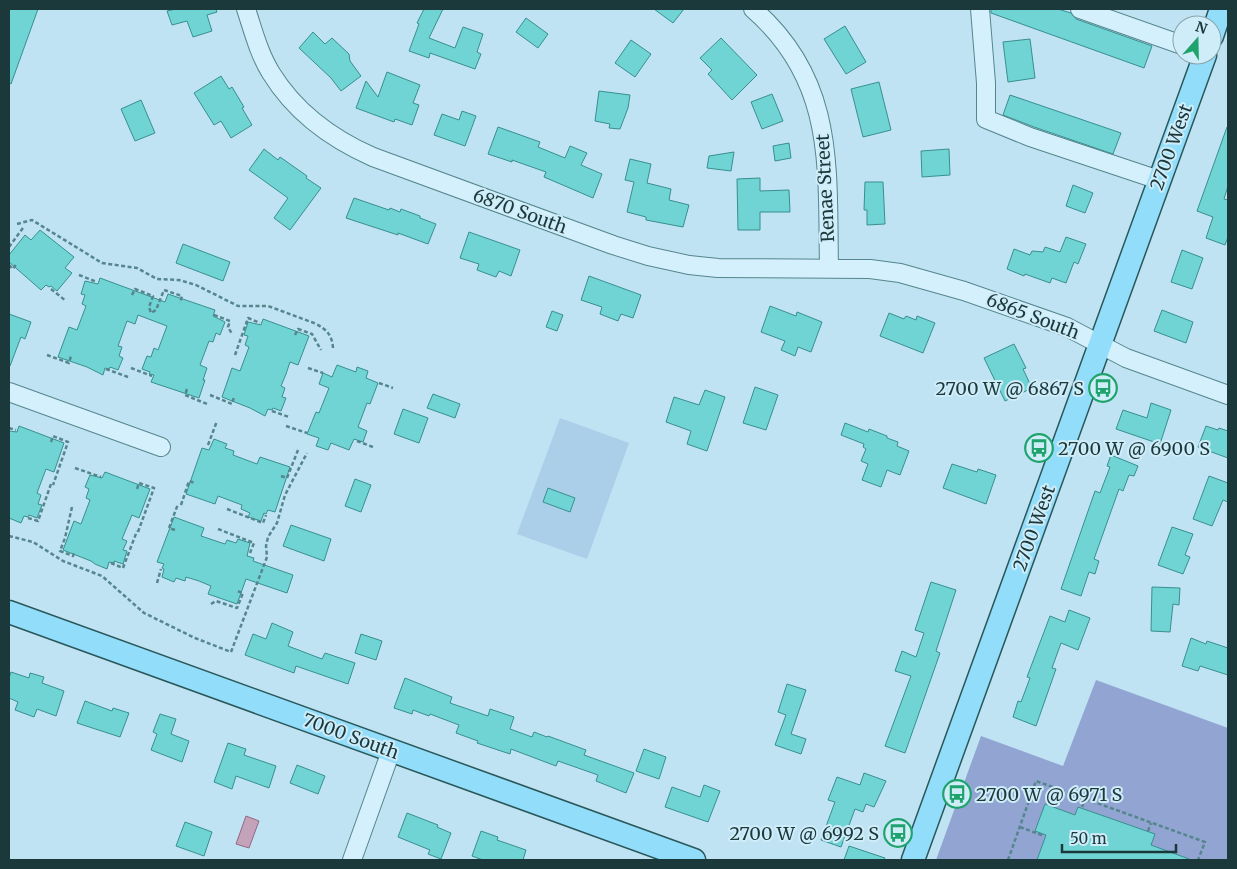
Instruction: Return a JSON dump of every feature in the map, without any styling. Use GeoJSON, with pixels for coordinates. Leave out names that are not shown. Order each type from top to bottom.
{"type":"FeatureCollection","features":[{"type":"Feature","properties":{"kind":"main road","name":"2700 West"},"geometry":{"type":"LineString","coordinates":[[914,860],[1201,65]]}},
{"type":"Feature","properties":{"kind":"main road","name":"7000 South"},"geometry":{"type":"LineString","coordinates":[[9,612],[694,860]]}},
{"type":"Feature","properties":{"kind":"street","name":"6870 South"},"geometry":{"type":"LineString","coordinates":[[246,9],[260,49],[271,73],[287,95],[327,133],[349,147],[613,245],[648,256],[689,265],[718,268],[829,268]]}},
{"type":"Feature","properties":{"kind":"street","name":"Renae Street"},"geometry":{"type":"LineString","coordinates":[[753,9],[769,23],[791,49],[818,106],[824,135],[827,168],[829,268]]}},
{"type":"Feature","properties":{"kind":"street"},"geometry":{"type":"LineString","coordinates":[[980,9],[986,83],[986,119],[1039,140],[1159,180]]}},
{"type":"Feature","properties":{"kind":"street"},"geometry":{"type":"LineString","coordinates":[[1080,9],[1172,41]]}},
{"type":"Feature","properties":{"kind":"street","name":"6865 South"},"geometry":{"type":"LineString","coordinates":[[829,268],[900,272],[933,281],[1067,327],[1126,358],[1228,394]]}},
{"type":"Feature","properties":{"kind":"street"},"geometry":{"type":"LineString","coordinates":[[9,392],[161,447]]}},
{"type":"Feature","properties":{"kind":"street"},"geometry":{"type":"LineString","coordinates":[[352,860],[391,751]]}},
{"type":"Feature","properties":{"kind":"path"},"geometry":{"type":"LineString","coordinates":[[17,224],[32,220],[102,264],[137,268],[157,279],[179,280],[196,285],[238,306],[268,306],[314,323],[321,326],[331,335],[333,348]]}},
{"type":"Feature","properties":{"kind":"path"},"geometry":{"type":"LineString","coordinates":[[9,247],[24,228]]}},
{"type":"Feature","properties":{"kind":"path"},"geometry":{"type":"LineString","coordinates":[[9,265],[13,269],[17,263]]}},
{"type":"Feature","properties":{"kind":"path"},"geometry":{"type":"LineString","coordinates":[[79,276],[97,282]]}},
{"type":"Feature","properties":{"kind":"path"},"geometry":{"type":"LineString","coordinates":[[51,288],[66,300]]}},
{"type":"Feature","properties":{"kind":"path"},"geometry":{"type":"LineString","coordinates":[[132,295],[135,289],[153,296],[149,307],[151,314],[156,310],[164,290],[182,296],[180,303]]}},
{"type":"Feature","properties":{"kind":"path"},"geometry":{"type":"LineString","coordinates":[[214,315],[230,321],[228,327],[232,334]]}},
{"type":"Feature","properties":{"kind":"path"},"geometry":{"type":"LineString","coordinates":[[235,355],[248,318],[260,323]]}},
{"type":"Feature","properties":{"kind":"path"},"geometry":{"type":"LineString","coordinates":[[295,336],[298,329],[312,334],[321,350]]}},
{"type":"Feature","properties":{"kind":"path"},"geometry":{"type":"LineString","coordinates":[[47,355],[69,363],[71,356]]}},
{"type":"Feature","properties":{"kind":"path"},"geometry":{"type":"LineString","coordinates":[[131,368],[152,376]]}},
{"type":"Feature","properties":{"kind":"path"},"geometry":{"type":"LineString","coordinates":[[308,368],[322,374]]}},
{"type":"Feature","properties":{"kind":"path"},"geometry":{"type":"LineString","coordinates":[[106,369],[128,377]]}},
{"type":"Feature","properties":{"kind":"path"},"geometry":{"type":"LineString","coordinates":[[379,383],[393,388]]}},
{"type":"Feature","properties":{"kind":"path"},"geometry":{"type":"LineString","coordinates":[[187,389],[185,395],[207,404]]}},
{"type":"Feature","properties":{"kind":"path"},"geometry":{"type":"LineString","coordinates":[[210,395],[232,404],[234,397]]}},
{"type":"Feature","properties":{"kind":"path"},"geometry":{"type":"LineString","coordinates":[[272,411],[289,417]]}},
{"type":"Feature","properties":{"kind":"path"},"geometry":{"type":"LineString","coordinates":[[208,445],[217,421]]}},
{"type":"Feature","properties":{"kind":"path"},"geometry":{"type":"LineString","coordinates":[[286,426],[307,433]]}},
{"type":"Feature","properties":{"kind":"path"},"geometry":{"type":"LineString","coordinates":[[9,428],[16,430]]}},
{"type":"Feature","properties":{"kind":"path"},"geometry":{"type":"LineString","coordinates":[[28,518],[38,521],[68,442],[53,436],[51,442]]}},
{"type":"Feature","properties":{"kind":"path"},"geometry":{"type":"LineString","coordinates":[[356,441],[373,446]]}},
{"type":"Feature","properties":{"kind":"path"},"geometry":{"type":"LineString","coordinates":[[281,476],[287,478],[298,450]]}},
{"type":"Feature","properties":{"kind":"path"},"geometry":{"type":"LineString","coordinates":[[9,536],[33,542],[63,561],[102,576],[144,613],[195,638],[231,652],[267,558],[266,546],[268,537],[277,524],[285,495],[306,453]]}},
{"type":"Feature","properties":{"kind":"path"},"geometry":{"type":"LineString","coordinates":[[75,468],[101,477]]}},
{"type":"Feature","properties":{"kind":"path"},"geometry":{"type":"LineString","coordinates":[[175,530],[169,528],[189,481],[195,483]]}},
{"type":"Feature","properties":{"kind":"path"},"geometry":{"type":"LineString","coordinates":[[111,563],[123,568],[154,488],[139,483],[137,489]]}},
{"type":"Feature","properties":{"kind":"path"},"geometry":{"type":"LineString","coordinates":[[72,507],[60,551],[73,556],[75,550]]}},
{"type":"Feature","properties":{"kind":"path"},"geometry":{"type":"LineString","coordinates":[[227,509],[263,523],[266,515]]}},
{"type":"Feature","properties":{"kind":"path"},"geometry":{"type":"LineString","coordinates":[[218,530],[254,543],[250,553]]}},
{"type":"Feature","properties":{"kind":"path"},"geometry":{"type":"LineString","coordinates":[[157,583],[161,569]]}},
{"type":"Feature","properties":{"kind":"path"},"geometry":{"type":"LineString","coordinates":[[211,604],[216,601],[238,608],[243,593],[238,591]]}},
{"type":"Feature","properties":{"kind":"path"},"geometry":{"type":"LineString","coordinates":[[1008,860],[1036,781],[1205,842],[1198,860]]}},
{"type":"Feature","properties":{"kind":"path"},"geometry":{"type":"LineString","coordinates":[[1082,807],[1085,799]]}},
{"type":"Feature","properties":{"kind":"path"},"geometry":{"type":"LineString","coordinates":[[1148,831],[1151,822]]}},
{"type":"Feature","properties":{"kind":"path"},"geometry":{"type":"LineString","coordinates":[[1020,827],[1044,836]]}},
{"type":"Feature","properties":{"kind":"shaded area"},"geometry":{"type":"Polygon","coordinates":[[[560,418],[629,443],[587,559],[517,534],[560,418]]]}},
{"type":"Feature","properties":{"kind":"shaded area"},"geometry":{"type":"Polygon","coordinates":[[[1096,680],[1228,728],[1228,860],[936,860],[981,736],[1063,766],[1096,680]]]}},
{"type":"Feature","properties":{"kind":"shaded area"},"geometry":{"type":"Polygon","coordinates":[[[246,816],[259,821],[249,848],[236,844],[246,816]]]}},
{"type":"Feature","properties":{"kind":"building"},"geometry":{"type":"Polygon","coordinates":[[[9,9],[38,9],[11,84],[9,83],[9,9]]]}},
{"type":"Feature","properties":{"kind":"building"},"geometry":{"type":"Polygon","coordinates":[[[176,9],[216,9],[217,12],[207,15],[212,31],[193,37],[187,21],[172,25],[167,11],[176,9]]]}},
{"type":"Feature","properties":{"kind":"building"},"geometry":{"type":"Polygon","coordinates":[[[424,9],[443,9],[429,38],[455,48],[463,27],[483,34],[477,52],[481,54],[475,69],[430,53],[429,58],[409,51],[419,24],[417,23],[424,9]]]}},
{"type":"Feature","properties":{"kind":"building"},"geometry":{"type":"Polygon","coordinates":[[[654,9],[684,9],[673,23],[654,9]]]}},
{"type":"Feature","properties":{"kind":"building"},"geometry":{"type":"Polygon","coordinates":[[[991,9],[1058,9],[1071,13],[1076,19],[1152,46],[1144,68],[991,13],[991,9]]]}},
{"type":"Feature","properties":{"kind":"building"},"geometry":{"type":"Polygon","coordinates":[[[526,18],[548,34],[538,48],[516,32],[526,18]]]}},
{"type":"Feature","properties":{"kind":"building"},"geometry":{"type":"Polygon","coordinates":[[[845,26],[866,62],[846,74],[824,39],[845,26]]]}},
{"type":"Feature","properties":{"kind":"building"},"geometry":{"type":"Polygon","coordinates":[[[313,32],[325,44],[332,38],[349,54],[350,61],[361,76],[341,91],[331,78],[299,48],[313,32]]]}},
{"type":"Feature","properties":{"kind":"building"},"geometry":{"type":"Polygon","coordinates":[[[721,38],[757,75],[732,100],[708,74],[712,70],[700,58],[721,38]]]}},
{"type":"Feature","properties":{"kind":"building"},"geometry":{"type":"Polygon","coordinates":[[[1030,39],[1035,78],[1008,82],[1003,42],[1030,39]]]}},
{"type":"Feature","properties":{"kind":"building"},"geometry":{"type":"Polygon","coordinates":[[[631,40],[651,54],[635,77],[615,63],[631,40]]]}},
{"type":"Feature","properties":{"kind":"building"},"geometry":{"type":"Polygon","coordinates":[[[387,72],[420,85],[413,103],[419,105],[412,125],[395,119],[394,122],[356,108],[366,81],[378,97],[387,72]]]}},
{"type":"Feature","properties":{"kind":"building"},"geometry":{"type":"Polygon","coordinates":[[[221,76],[229,89],[232,87],[252,125],[231,138],[221,121],[214,125],[194,93],[221,76]]]}},
{"type":"Feature","properties":{"kind":"building"},"geometry":{"type":"Polygon","coordinates":[[[879,82],[891,130],[863,137],[851,89],[879,82]]]}},
{"type":"Feature","properties":{"kind":"building"},"geometry":{"type":"Polygon","coordinates":[[[599,91],[630,95],[628,108],[620,129],[609,128],[610,124],[595,121],[599,91]]]}},
{"type":"Feature","properties":{"kind":"building"},"geometry":{"type":"Polygon","coordinates":[[[772,94],[783,121],[762,129],[751,102],[772,94]]]}},
{"type":"Feature","properties":{"kind":"building"},"geometry":{"type":"Polygon","coordinates":[[[1010,95],[1121,133],[1113,154],[1003,115],[1010,95]]]}},
{"type":"Feature","properties":{"kind":"building"},"geometry":{"type":"Polygon","coordinates":[[[141,100],[155,133],[135,141],[121,109],[141,100]]]}},
{"type":"Feature","properties":{"kind":"building"},"geometry":{"type":"Polygon","coordinates":[[[462,111],[476,116],[465,146],[434,135],[442,114],[459,120],[462,111]]]}},
{"type":"Feature","properties":{"kind":"building"},"geometry":{"type":"Polygon","coordinates":[[[498,127],[540,142],[538,147],[565,158],[570,146],[587,153],[581,165],[602,174],[593,198],[544,177],[546,172],[488,154],[498,127]]]}},
{"type":"Feature","properties":{"kind":"building"},"geometry":{"type":"Polygon","coordinates":[[[1227,127],[1228,186],[1224,199],[1228,200],[1228,237],[1225,245],[1206,238],[1213,217],[1197,211],[1227,127]]]}},
{"type":"Feature","properties":{"kind":"building"},"geometry":{"type":"Polygon","coordinates":[[[789,143],[791,158],[775,161],[773,146],[789,143]]]}},
{"type":"Feature","properties":{"kind":"building"},"geometry":{"type":"Polygon","coordinates":[[[264,149],[278,160],[280,157],[321,188],[290,230],[274,218],[288,198],[249,170],[264,149]]]}},
{"type":"Feature","properties":{"kind":"building"},"geometry":{"type":"Polygon","coordinates":[[[949,149],[950,175],[922,177],[921,151],[949,149]]]}},
{"type":"Feature","properties":{"kind":"building"},"geometry":{"type":"Polygon","coordinates":[[[734,152],[731,171],[707,168],[709,156],[734,152]]]}},
{"type":"Feature","properties":{"kind":"building"},"geometry":{"type":"Polygon","coordinates":[[[630,159],[651,164],[647,183],[671,189],[669,200],[689,205],[683,227],[646,220],[646,217],[627,212],[634,182],[625,180],[630,159]]]}},
{"type":"Feature","properties":{"kind":"building"},"geometry":{"type":"Polygon","coordinates":[[[760,178],[760,191],[789,190],[790,212],[760,212],[760,230],[738,230],[737,179],[760,178]]]}},
{"type":"Feature","properties":{"kind":"building"},"geometry":{"type":"Polygon","coordinates":[[[865,182],[883,182],[885,224],[867,225],[867,210],[864,210],[865,182]]]}},
{"type":"Feature","properties":{"kind":"building"},"geometry":{"type":"Polygon","coordinates":[[[1073,185],[1093,193],[1085,213],[1066,206],[1073,185]]]}},
{"type":"Feature","properties":{"kind":"building"},"geometry":{"type":"Polygon","coordinates":[[[354,198],[389,210],[390,208],[400,212],[401,209],[436,224],[428,244],[346,218],[354,198]]]}},
{"type":"Feature","properties":{"kind":"building"},"geometry":{"type":"Polygon","coordinates":[[[40,230],[74,257],[65,268],[72,273],[57,291],[51,286],[46,285],[41,290],[9,262],[9,255],[25,235],[31,240],[40,230]]]}},
{"type":"Feature","properties":{"kind":"building"},"geometry":{"type":"Polygon","coordinates":[[[469,232],[520,250],[511,276],[499,271],[496,277],[477,270],[479,264],[460,258],[469,232]]]}},
{"type":"Feature","properties":{"kind":"building"},"geometry":{"type":"Polygon","coordinates":[[[1066,237],[1086,244],[1078,264],[1074,262],[1066,283],[1052,278],[1050,283],[1007,269],[1014,249],[1030,255],[1032,251],[1043,252],[1045,247],[1060,252],[1066,237]]]}},
{"type":"Feature","properties":{"kind":"building"},"geometry":{"type":"Polygon","coordinates":[[[183,244],[230,262],[223,281],[176,263],[183,244]]]}},
{"type":"Feature","properties":{"kind":"building"},"geometry":{"type":"Polygon","coordinates":[[[1182,250],[1203,258],[1192,289],[1171,282],[1182,250]]]}},
{"type":"Feature","properties":{"kind":"building"},"geometry":{"type":"Polygon","coordinates":[[[589,276],[641,295],[633,318],[621,314],[618,321],[600,314],[602,307],[581,300],[589,276]]]}},
{"type":"Feature","properties":{"kind":"building"},"geometry":{"type":"Polygon","coordinates":[[[100,278],[165,302],[168,294],[215,310],[213,316],[225,322],[220,335],[216,333],[213,342],[209,341],[200,365],[207,368],[199,398],[151,382],[154,375],[142,369],[147,356],[151,357],[154,348],[158,350],[167,326],[138,315],[135,324],[127,321],[118,346],[122,347],[119,356],[123,358],[118,370],[110,367],[109,369],[105,368],[103,375],[58,357],[69,327],[77,330],[86,306],[82,304],[85,295],[81,294],[85,281],[98,284],[100,278]]]}},
{"type":"Feature","properties":{"kind":"building"},"geometry":{"type":"Polygon","coordinates":[[[770,306],[796,316],[797,312],[822,322],[811,352],[798,347],[795,356],[781,350],[785,341],[761,332],[770,306]]]}},
{"type":"Feature","properties":{"kind":"building"},"geometry":{"type":"Polygon","coordinates":[[[1162,310],[1193,322],[1186,343],[1154,331],[1162,310]]]}},
{"type":"Feature","properties":{"kind":"building"},"geometry":{"type":"Polygon","coordinates":[[[552,311],[563,315],[557,331],[546,327],[552,311]]]}},
{"type":"Feature","properties":{"kind":"building"},"geometry":{"type":"Polygon","coordinates":[[[889,313],[904,319],[906,316],[916,320],[917,316],[935,323],[923,353],[880,336],[889,313]]]}},
{"type":"Feature","properties":{"kind":"building"},"geometry":{"type":"Polygon","coordinates":[[[9,314],[31,322],[25,339],[21,337],[10,366],[9,366],[9,314]]]}},
{"type":"Feature","properties":{"kind":"building"},"geometry":{"type":"Polygon","coordinates":[[[263,319],[309,336],[298,365],[290,362],[281,386],[285,388],[282,397],[286,398],[281,411],[273,408],[272,410],[268,409],[265,416],[222,397],[232,368],[240,371],[249,347],[245,345],[248,336],[244,335],[248,322],[261,325],[263,319]]]}},
{"type":"Feature","properties":{"kind":"building"},"geometry":{"type":"Polygon","coordinates":[[[1014,344],[1026,368],[1023,369],[1032,388],[1005,401],[984,358],[1014,344]]]}},
{"type":"Feature","properties":{"kind":"building"},"geometry":{"type":"Polygon","coordinates":[[[337,365],[356,372],[357,367],[368,371],[366,378],[378,383],[370,404],[367,403],[358,427],[367,431],[363,442],[354,439],[349,450],[331,443],[328,450],[316,446],[319,438],[307,434],[316,412],[319,413],[329,388],[319,384],[323,373],[332,377],[337,365]]]}},
{"type":"Feature","properties":{"kind":"building"},"geometry":{"type":"Polygon","coordinates":[[[755,387],[778,395],[766,430],[743,423],[755,387]]]}},
{"type":"Feature","properties":{"kind":"building"},"geometry":{"type":"Polygon","coordinates":[[[705,390],[725,397],[707,451],[687,444],[691,431],[666,422],[674,397],[699,405],[705,390]]]}},
{"type":"Feature","properties":{"kind":"building"},"geometry":{"type":"Polygon","coordinates":[[[433,394],[460,404],[455,418],[427,408],[433,394]]]}},
{"type":"Feature","properties":{"kind":"building"},"geometry":{"type":"Polygon","coordinates":[[[1151,403],[1171,410],[1160,444],[1116,429],[1123,410],[1147,418],[1151,403]]]}},
{"type":"Feature","properties":{"kind":"building"},"geometry":{"type":"Polygon","coordinates":[[[403,409],[428,418],[419,443],[394,434],[403,409]]]}},
{"type":"Feature","properties":{"kind":"building"},"geometry":{"type":"Polygon","coordinates":[[[845,423],[868,432],[869,429],[887,436],[887,438],[898,442],[897,446],[909,451],[900,475],[887,470],[881,487],[862,480],[868,464],[861,461],[866,449],[863,447],[864,444],[841,435],[845,423]]]}},
{"type":"Feature","properties":{"kind":"building"},"geometry":{"type":"Polygon","coordinates":[[[19,426],[64,443],[54,472],[46,469],[37,493],[41,495],[38,504],[42,505],[37,518],[29,515],[28,517],[24,516],[21,523],[9,518],[9,431],[17,432],[19,426]]]}},
{"type":"Feature","properties":{"kind":"building"},"geometry":{"type":"Polygon","coordinates":[[[1206,426],[1228,431],[1228,458],[1198,447],[1206,426]]]}},
{"type":"Feature","properties":{"kind":"building"},"geometry":{"type":"Polygon","coordinates":[[[214,439],[227,444],[225,448],[234,451],[233,455],[257,464],[260,457],[290,467],[275,512],[268,510],[266,514],[264,513],[261,521],[248,517],[250,513],[241,509],[242,505],[218,496],[215,504],[186,494],[202,448],[209,450],[214,439]]]}},
{"type":"Feature","properties":{"kind":"building"},"geometry":{"type":"Polygon","coordinates":[[[1111,455],[1138,466],[1134,476],[1129,475],[1123,491],[1119,489],[1094,559],[1099,561],[1095,574],[1089,572],[1081,596],[1061,589],[1095,491],[1100,493],[1110,467],[1107,466],[1111,455]]]}},
{"type":"Feature","properties":{"kind":"building"},"geometry":{"type":"Polygon","coordinates":[[[952,464],[977,472],[978,469],[996,475],[986,504],[943,488],[952,464]]]}},
{"type":"Feature","properties":{"kind":"building"},"geometry":{"type":"Polygon","coordinates":[[[105,472],[150,489],[139,518],[132,515],[122,539],[127,541],[123,550],[127,551],[123,564],[114,561],[114,563],[109,562],[107,569],[63,550],[74,521],[81,524],[90,500],[86,498],[89,489],[85,487],[90,475],[102,478],[105,472]]]}},
{"type":"Feature","properties":{"kind":"building"},"geometry":{"type":"Polygon","coordinates":[[[1209,476],[1228,483],[1228,502],[1223,500],[1212,526],[1193,519],[1209,476]]]}},
{"type":"Feature","properties":{"kind":"building"},"geometry":{"type":"Polygon","coordinates":[[[355,479],[371,485],[361,512],[345,506],[355,479]]]}},
{"type":"Feature","properties":{"kind":"building"},"geometry":{"type":"Polygon","coordinates":[[[548,488],[575,498],[570,512],[543,502],[548,488]]]}},
{"type":"Feature","properties":{"kind":"building"},"geometry":{"type":"Polygon","coordinates":[[[174,517],[204,528],[201,536],[225,544],[227,540],[236,543],[238,539],[250,543],[247,556],[254,558],[253,561],[293,575],[287,593],[246,579],[237,604],[208,594],[211,586],[199,581],[186,577],[185,581],[176,578],[174,582],[162,577],[164,564],[157,562],[174,517]]]}},
{"type":"Feature","properties":{"kind":"building"},"geometry":{"type":"Polygon","coordinates":[[[291,525],[331,539],[324,561],[283,546],[291,525]]]}},
{"type":"Feature","properties":{"kind":"building"},"geometry":{"type":"Polygon","coordinates":[[[1172,527],[1193,534],[1185,555],[1190,557],[1183,574],[1158,565],[1172,527]]]}},
{"type":"Feature","properties":{"kind":"building"},"geometry":{"type":"Polygon","coordinates":[[[931,582],[956,590],[936,651],[940,653],[905,753],[885,746],[911,676],[895,671],[902,651],[916,657],[924,633],[915,630],[931,582]]]}},
{"type":"Feature","properties":{"kind":"building"},"geometry":{"type":"Polygon","coordinates":[[[1152,587],[1180,588],[1179,605],[1173,604],[1170,632],[1151,631],[1152,587]]]}},
{"type":"Feature","properties":{"kind":"building"},"geometry":{"type":"Polygon","coordinates":[[[1069,610],[1090,618],[1078,650],[1061,643],[1052,668],[1056,669],[1036,726],[1013,717],[1018,701],[1021,702],[1030,678],[1027,677],[1050,616],[1065,622],[1069,610]]]}},
{"type":"Feature","properties":{"kind":"building"},"geometry":{"type":"Polygon","coordinates":[[[272,623],[293,632],[288,646],[322,659],[325,653],[355,663],[348,684],[296,666],[294,673],[245,655],[253,634],[266,639],[272,623]]]}},
{"type":"Feature","properties":{"kind":"building"},"geometry":{"type":"Polygon","coordinates":[[[361,634],[382,641],[376,660],[355,653],[361,634]]]}},
{"type":"Feature","properties":{"kind":"building"},"geometry":{"type":"Polygon","coordinates":[[[1191,638],[1206,644],[1207,641],[1228,648],[1228,675],[1200,666],[1198,671],[1182,666],[1191,638]]]}},
{"type":"Feature","properties":{"kind":"building"},"geometry":{"type":"Polygon","coordinates":[[[11,672],[29,678],[30,673],[44,677],[42,683],[64,691],[56,716],[37,709],[34,717],[15,710],[18,702],[9,698],[9,678],[11,672]]]}},
{"type":"Feature","properties":{"kind":"building"},"geometry":{"type":"Polygon","coordinates":[[[405,678],[452,697],[450,703],[488,716],[490,709],[514,717],[510,729],[532,737],[534,732],[548,736],[586,750],[584,755],[634,773],[626,793],[596,781],[598,775],[558,761],[556,766],[511,749],[510,754],[477,743],[478,741],[456,733],[459,725],[430,714],[429,716],[413,710],[412,714],[394,708],[405,678]]]}},
{"type":"Feature","properties":{"kind":"building"},"geometry":{"type":"Polygon","coordinates":[[[787,684],[806,690],[791,734],[806,739],[801,754],[775,745],[786,715],[778,712],[787,684]]]}},
{"type":"Feature","properties":{"kind":"building"},"geometry":{"type":"Polygon","coordinates":[[[85,701],[112,711],[113,708],[129,713],[120,737],[77,723],[85,701]]]}},
{"type":"Feature","properties":{"kind":"building"},"geometry":{"type":"Polygon","coordinates":[[[160,714],[176,719],[171,734],[189,741],[182,762],[151,750],[157,734],[153,732],[160,714]]]}},
{"type":"Feature","properties":{"kind":"building"},"geometry":{"type":"Polygon","coordinates":[[[228,743],[246,749],[244,755],[276,766],[269,788],[236,776],[232,789],[214,782],[228,743]]]}},
{"type":"Feature","properties":{"kind":"building"},"geometry":{"type":"Polygon","coordinates":[[[644,749],[666,757],[659,779],[636,771],[644,749]]]}},
{"type":"Feature","properties":{"kind":"building"},"geometry":{"type":"Polygon","coordinates":[[[297,765],[325,776],[318,794],[290,783],[297,765]]]}},
{"type":"Feature","properties":{"kind":"building"},"geometry":{"type":"Polygon","coordinates":[[[864,773],[886,781],[874,807],[866,804],[863,812],[855,809],[841,847],[821,840],[835,802],[828,800],[837,777],[860,785],[864,773]]]}},
{"type":"Feature","properties":{"kind":"building"},"geometry":{"type":"Polygon","coordinates":[[[704,785],[720,791],[708,822],[665,807],[672,787],[700,797],[704,785]]]}},
{"type":"Feature","properties":{"kind":"building"},"geometry":{"type":"Polygon","coordinates":[[[1045,804],[1075,815],[1078,807],[1155,834],[1151,845],[1189,859],[1037,860],[1046,835],[1035,831],[1045,804]]]}},
{"type":"Feature","properties":{"kind":"building"},"geometry":{"type":"Polygon","coordinates":[[[407,813],[438,825],[437,827],[451,833],[441,859],[428,854],[430,850],[398,837],[407,813]]]}},
{"type":"Feature","properties":{"kind":"building"},"geometry":{"type":"Polygon","coordinates":[[[185,822],[212,832],[204,856],[176,846],[185,822]]]}},
{"type":"Feature","properties":{"kind":"building"},"geometry":{"type":"Polygon","coordinates":[[[481,831],[498,837],[497,840],[526,850],[523,860],[483,860],[472,856],[481,831]]]}},
{"type":"Feature","properties":{"kind":"building"},"geometry":{"type":"Polygon","coordinates":[[[849,846],[885,858],[884,860],[844,860],[849,846]]]}},
{"type":"Feature","properties":{"kind":"place","name":"2700 W @ 6867 S"},"geometry":{"type":"Point","coordinates":[1103,388]}},
{"type":"Feature","properties":{"kind":"place","name":"2700 W @ 6900 S"},"geometry":{"type":"Point","coordinates":[1039,448]}},
{"type":"Feature","properties":{"kind":"place","name":"2700 W @ 6971 S"},"geometry":{"type":"Point","coordinates":[957,794]}},
{"type":"Feature","properties":{"kind":"place","name":"2700 W @ 6992 S"},"geometry":{"type":"Point","coordinates":[898,833]}}]}
